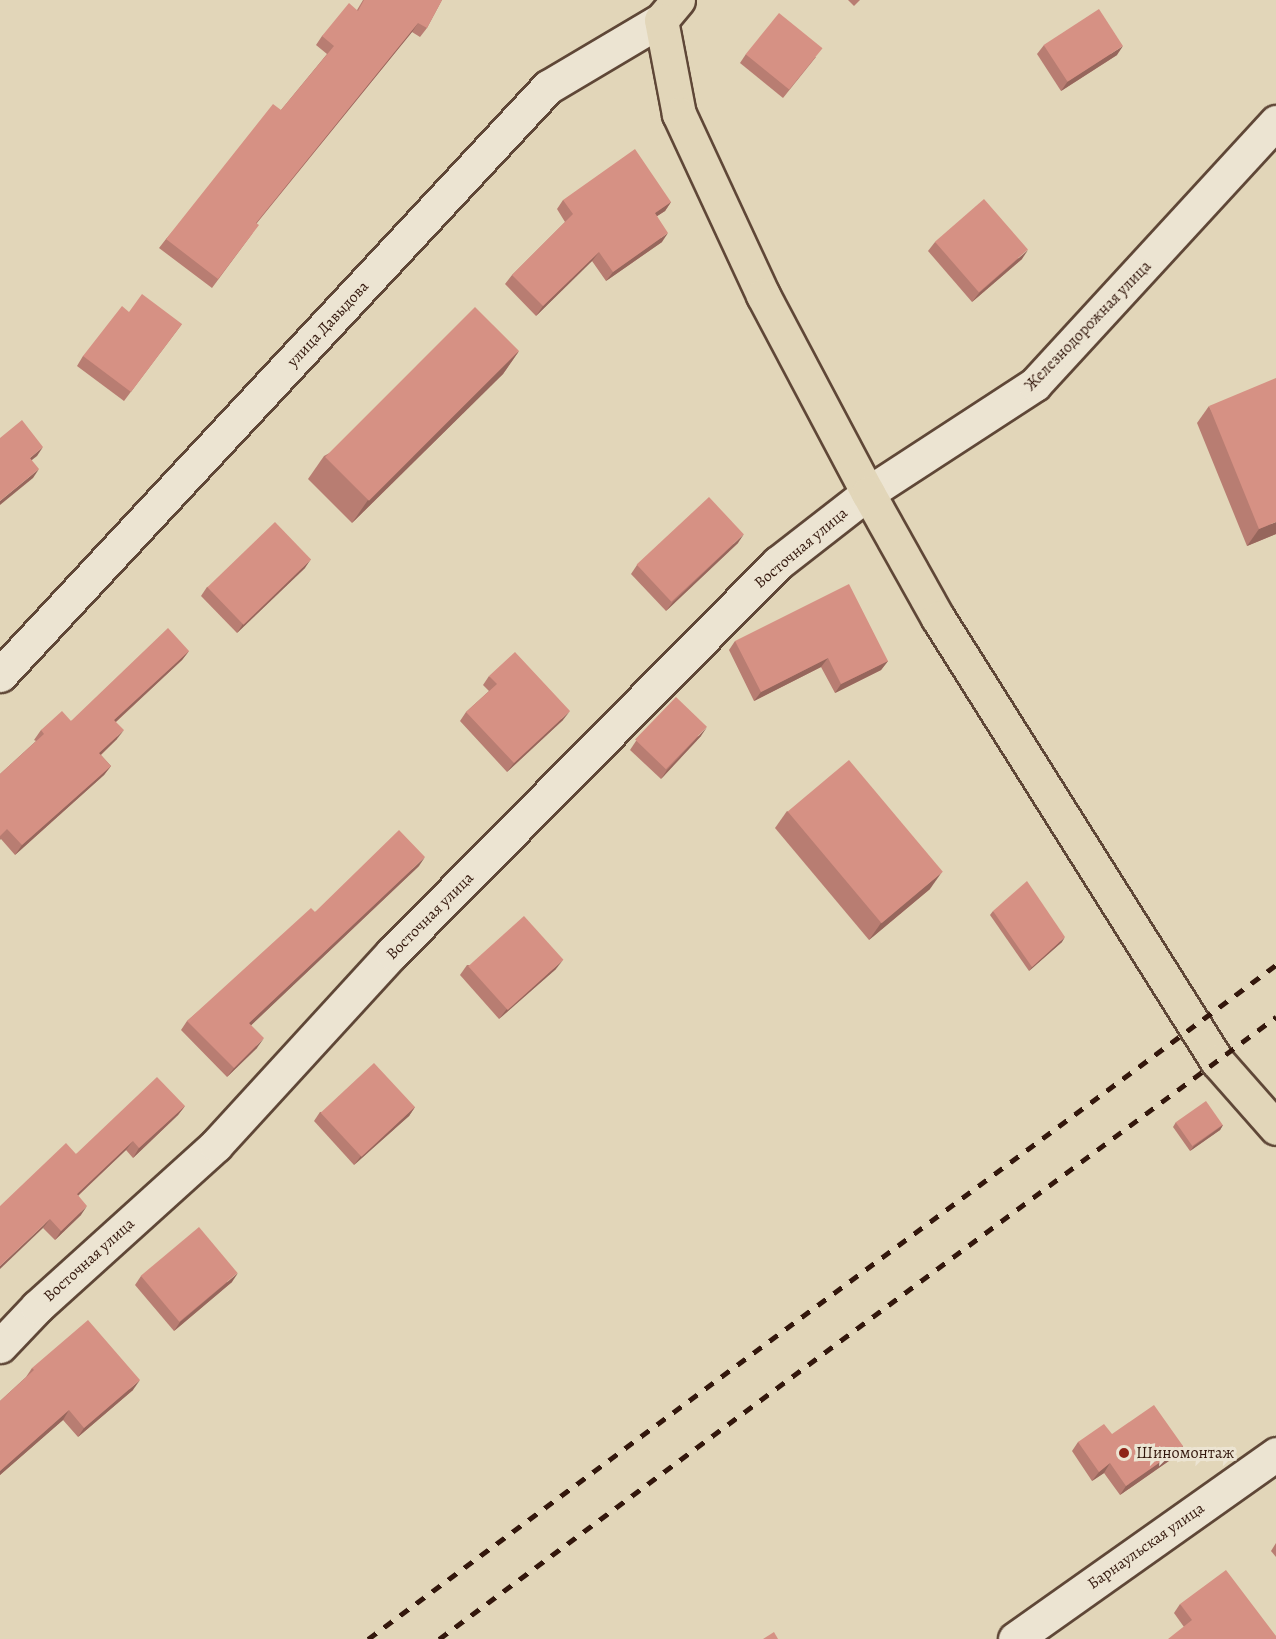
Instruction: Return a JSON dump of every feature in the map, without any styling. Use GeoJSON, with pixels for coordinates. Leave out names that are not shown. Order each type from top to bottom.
{"type":"FeatureCollection","features":[{"type":"Feature","properties":{"kind":"main road"},"geometry":{"type":"LineString","coordinates":[[669,10],[679,114],[763,295],[868,493],[938,618],[1217,1061],[1276,1128]]}},
{"type":"Feature","properties":{"kind":"street","name":"улица Давыдова"},"geometry":{"type":"LineString","coordinates":[[0,675],[548,87],[669,10]]}},
{"type":"Feature","properties":{"kind":"street","name":"Железнодорожная улица"},"geometry":{"type":"LineString","coordinates":[[868,493],[1035,384],[1276,122]]}},
{"type":"Feature","properties":{"kind":"street","name":"Восточная улица"},"geometry":{"type":"LineString","coordinates":[[0,1346],[37,1307],[216,1145],[392,953],[769,571],[868,493]]}},
{"type":"Feature","properties":{"kind":"street","name":"Барнаульская улица"},"geometry":{"type":"LineString","coordinates":[[1015,1639],[1276,1454]]}},
{"type":"Feature","properties":{"kind":"building"},"geometry":{"type":"Polygon","coordinates":[[[364,0],[442,0],[427,28],[418,23],[256,223],[259,225],[218,279],[166,239],[273,104],[281,110],[334,46],[322,36],[349,3],[358,11],[364,0]]]}},
{"type":"Feature","properties":{"kind":"building"},"geometry":{"type":"Polygon","coordinates":[[[1099,9],[1123,46],[1068,82],[1044,45],[1099,9]]]}},
{"type":"Feature","properties":{"kind":"building"},"geometry":{"type":"Polygon","coordinates":[[[779,13],[823,48],[789,89],[746,54],[779,13]]]}},
{"type":"Feature","properties":{"kind":"building"},"geometry":{"type":"Polygon","coordinates":[[[635,149],[671,202],[655,213],[668,233],[613,272],[599,252],[543,306],[512,275],[573,214],[563,200],[635,149]]]}},
{"type":"Feature","properties":{"kind":"building"},"geometry":{"type":"Polygon","coordinates":[[[984,199],[1028,250],[979,292],[935,242],[984,199]]]}},
{"type":"Feature","properties":{"kind":"building"},"geometry":{"type":"Polygon","coordinates":[[[142,294],[182,324],[131,392],[83,356],[122,306],[129,312],[142,294]]]}},
{"type":"Feature","properties":{"kind":"building"},"geometry":{"type":"Polygon","coordinates":[[[475,307],[519,351],[369,501],[325,457],[475,307]]]}},
{"type":"Feature","properties":{"kind":"building"},"geometry":{"type":"Polygon","coordinates":[[[1276,378],[1276,522],[1259,529],[1209,406],[1276,378]]]}},
{"type":"Feature","properties":{"kind":"building"},"geometry":{"type":"Polygon","coordinates":[[[22,420],[43,447],[30,458],[39,469],[0,501],[0,438],[22,420]]]}},
{"type":"Feature","properties":{"kind":"building"},"geometry":{"type":"Polygon","coordinates":[[[709,497],[744,534],[671,602],[637,565],[709,497]]]}},
{"type":"Feature","properties":{"kind":"building"},"geometry":{"type":"Polygon","coordinates":[[[275,522],[311,559],[244,625],[207,587],[275,522]]]}},
{"type":"Feature","properties":{"kind":"building"},"geometry":{"type":"Polygon","coordinates":[[[849,584],[888,661],[841,684],[828,658],[761,692],[735,641],[849,584]]]}},
{"type":"Feature","properties":{"kind":"building"},"geometry":{"type":"Polygon","coordinates":[[[168,628],[189,651],[114,720],[124,730],[99,753],[111,766],[22,845],[7,829],[0,836],[0,774],[44,734],[41,730],[62,711],[71,721],[168,628]]]}},
{"type":"Feature","properties":{"kind":"building"},"geometry":{"type":"Polygon","coordinates":[[[515,652],[570,711],[514,763],[466,712],[497,684],[489,676],[515,652]]]}},
{"type":"Feature","properties":{"kind":"building"},"geometry":{"type":"Polygon","coordinates":[[[676,697],[707,727],[666,769],[635,739],[676,697]]]}},
{"type":"Feature","properties":{"kind":"building"},"geometry":{"type":"Polygon","coordinates":[[[849,760],[943,872],[882,923],[788,811],[849,760]]]}},
{"type":"Feature","properties":{"kind":"building"},"geometry":{"type":"Polygon","coordinates":[[[399,830],[425,857],[249,1023],[264,1038],[234,1068],[187,1021],[311,908],[315,912],[399,830]]]}},
{"type":"Feature","properties":{"kind":"building"},"geometry":{"type":"Polygon","coordinates":[[[1027,881],[1065,937],[1032,967],[993,911],[1027,881]]]}},
{"type":"Feature","properties":{"kind":"building"},"geometry":{"type":"Polygon","coordinates":[[[524,916],[563,960],[508,1010],[468,966],[524,916]]]}},
{"type":"Feature","properties":{"kind":"building"},"geometry":{"type":"Polygon","coordinates":[[[374,1063],[415,1107],[362,1157],[321,1113],[374,1063]]]}},
{"type":"Feature","properties":{"kind":"building"},"geometry":{"type":"Polygon","coordinates":[[[157,1077],[185,1106],[139,1148],[133,1141],[77,1194],[87,1206],[61,1231],[50,1219],[0,1266],[0,1206],[66,1143],[76,1154],[157,1077]]]}},
{"type":"Feature","properties":{"kind":"building"},"geometry":{"type":"Polygon","coordinates":[[[1206,1101],[1223,1125],[1192,1146],[1176,1122],[1206,1101]]]}},
{"type":"Feature","properties":{"kind":"building"},"geometry":{"type":"Polygon","coordinates":[[[199,1227],[238,1273],[179,1322],[141,1276],[199,1227]]]}},
{"type":"Feature","properties":{"kind":"building"},"geometry":{"type":"Polygon","coordinates":[[[88,1320],[140,1380],[84,1428],[69,1410],[0,1471],[0,1401],[34,1370],[32,1368],[88,1320]]]}},
{"type":"Feature","properties":{"kind":"building","name":"Шиномонтаж"},"geometry":{"type":"Polygon","coordinates":[[[1154,1405],[1183,1446],[1126,1486],[1110,1463],[1099,1472],[1078,1442],[1104,1424],[1112,1434],[1154,1405]]]}},
{"type":"Feature","properties":{"kind":"building"},"geometry":{"type":"Polygon","coordinates":[[[1226,1570],[1276,1639],[1168,1639],[1192,1620],[1180,1604],[1226,1570]]]}},
{"type":"Feature","properties":{"kind":"building"},"geometry":{"type":"Polygon","coordinates":[[[774,1632],[778,1639],[763,1639],[774,1632]]]}},
{"type":"Feature","properties":{"kind":"railway"},"geometry":{"type":"LineString","coordinates":[[368,1639],[1276,965]]}},
{"type":"Feature","properties":{"kind":"railway"},"geometry":{"type":"LineString","coordinates":[[439,1639],[1276,1017]]}},
{"type":"Feature","properties":{"kind":"place","name":"Шиномонтаж"},"geometry":{"type":"Point","coordinates":[1124,1453]}}]}
